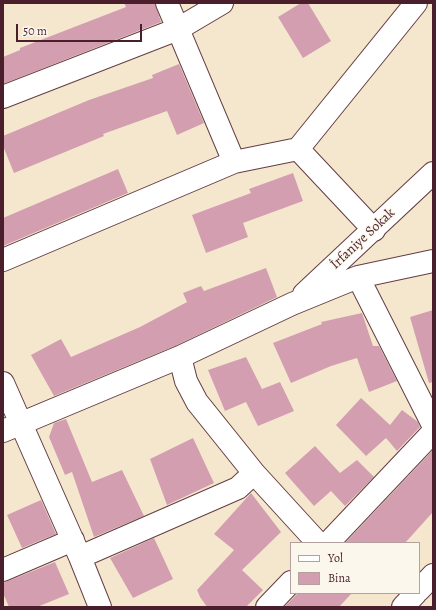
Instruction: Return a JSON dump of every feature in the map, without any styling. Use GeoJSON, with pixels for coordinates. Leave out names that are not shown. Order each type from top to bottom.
{"type":"FeatureCollection","features":[{"type":"Feature","properties":{"kind":"street"},"geometry":{"type":"LineString","coordinates":[[167,3],[234,162]]}},
{"type":"Feature","properties":{"kind":"street"},"geometry":{"type":"LineString","coordinates":[[3,97],[178,29],[222,3]]}},
{"type":"Feature","properties":{"kind":"street"},"geometry":{"type":"LineString","coordinates":[[3,260],[234,162],[298,148],[416,3]]}},
{"type":"Feature","properties":{"kind":"street"},"geometry":{"type":"LineString","coordinates":[[298,148],[374,230]]}},
{"type":"Feature","properties":{"kind":"street","name":"İrfaniye Sokak"},"geometry":{"type":"LineString","coordinates":[[292,304],[374,230],[433,173]]}},
{"type":"Feature","properties":{"kind":"street"},"geometry":{"type":"LineString","coordinates":[[12,428],[180,357],[292,304],[358,277],[433,261]]}},
{"type":"Feature","properties":{"kind":"street"},"geometry":{"type":"LineString","coordinates":[[358,277],[433,425]]}},
{"type":"Feature","properties":{"kind":"street"},"geometry":{"type":"LineString","coordinates":[[180,357],[186,381],[197,402],[254,473],[317,542]]}},
{"type":"Feature","properties":{"kind":"street"},"geometry":{"type":"LineString","coordinates":[[3,383],[12,428],[77,549],[100,607]]}},
{"type":"Feature","properties":{"kind":"street"},"geometry":{"type":"LineString","coordinates":[[329,542],[433,432]]}},
{"type":"Feature","properties":{"kind":"street"},"geometry":{"type":"LineString","coordinates":[[3,570],[77,549],[238,488],[254,473]]}},
{"type":"Feature","properties":{"kind":"street"},"geometry":{"type":"LineString","coordinates":[[420,589],[433,575]]}},
{"type":"Feature","properties":{"kind":"street"},"geometry":{"type":"LineString","coordinates":[[267,607],[290,583]]}},
{"type":"Feature","properties":{"kind":"street"},"geometry":{"type":"LineString","coordinates":[[403,607],[415,594]]}},
{"type":"Feature","properties":{"kind":"building"},"geometry":{"type":"Polygon","coordinates":[[[124,3],[155,3],[161,22],[3,84],[3,57],[20,50],[20,48],[126,7],[124,3]]]}},
{"type":"Feature","properties":{"kind":"building"},"geometry":{"type":"Polygon","coordinates":[[[301,3],[308,3],[331,41],[303,58],[278,17],[301,3]]]}},
{"type":"Feature","properties":{"kind":"building"},"geometry":{"type":"Polygon","coordinates":[[[179,64],[204,123],[177,135],[167,111],[103,134],[104,136],[14,173],[3,146],[3,136],[89,100],[153,78],[152,75],[179,64]]]}},
{"type":"Feature","properties":{"kind":"building"},"geometry":{"type":"Polygon","coordinates":[[[118,169],[128,193],[3,246],[3,218],[118,169]]]}},
{"type":"Feature","properties":{"kind":"building"},"geometry":{"type":"Polygon","coordinates":[[[293,173],[303,201],[243,223],[248,237],[206,253],[192,215],[251,193],[249,189],[293,173]]]}},
{"type":"Feature","properties":{"kind":"building"},"geometry":{"type":"Polygon","coordinates":[[[266,268],[277,297],[175,346],[54,396],[31,355],[61,339],[71,357],[140,327],[187,302],[183,293],[201,286],[204,291],[266,268]]]}},
{"type":"Feature","properties":{"kind":"building"},"geometry":{"type":"Polygon","coordinates":[[[433,310],[433,382],[429,383],[410,317],[433,310]]]}},
{"type":"Feature","properties":{"kind":"building"},"geometry":{"type":"Polygon","coordinates":[[[362,313],[373,346],[379,346],[397,381],[369,392],[357,358],[331,366],[291,383],[273,343],[322,324],[321,322],[362,313]]]}},
{"type":"Feature","properties":{"kind":"building"},"geometry":{"type":"Polygon","coordinates":[[[246,357],[262,389],[280,382],[294,411],[258,426],[246,402],[225,411],[208,370],[246,357]]]}},
{"type":"Feature","properties":{"kind":"building"},"geometry":{"type":"Polygon","coordinates":[[[361,398],[390,425],[402,410],[418,422],[420,427],[397,451],[386,438],[366,456],[336,425],[361,398]]]}},
{"type":"Feature","properties":{"kind":"building"},"geometry":{"type":"Polygon","coordinates":[[[66,419],[92,482],[122,470],[144,516],[94,537],[72,472],[65,475],[49,437],[54,423],[66,419]]]}},
{"type":"Feature","properties":{"kind":"building"},"geometry":{"type":"Polygon","coordinates":[[[193,438],[214,483],[167,505],[150,459],[193,438]]]}},
{"type":"Feature","properties":{"kind":"building"},"geometry":{"type":"Polygon","coordinates":[[[315,446],[340,473],[357,460],[374,477],[345,506],[331,491],[314,506],[285,473],[315,446]]]}},
{"type":"Feature","properties":{"kind":"building"},"geometry":{"type":"Polygon","coordinates":[[[433,450],[433,512],[406,542],[346,542],[433,450]]]}},
{"type":"Feature","properties":{"kind":"building"},"geometry":{"type":"Polygon","coordinates":[[[251,493],[281,532],[242,570],[263,590],[246,607],[207,607],[197,590],[234,550],[214,534],[251,493]]]}},
{"type":"Feature","properties":{"kind":"building"},"geometry":{"type":"Polygon","coordinates":[[[41,500],[56,534],[22,548],[7,515],[41,500]]]}},
{"type":"Feature","properties":{"kind":"building"},"geometry":{"type":"Polygon","coordinates":[[[154,538],[173,579],[133,598],[110,558],[154,538]]]}},
{"type":"Feature","properties":{"kind":"building"},"geometry":{"type":"Polygon","coordinates":[[[55,562],[69,594],[37,607],[9,607],[3,593],[3,583],[55,562]]]}},
{"type":"Feature","properties":{"kind":"building"},"geometry":{"type":"Polygon","coordinates":[[[297,594],[351,594],[339,607],[284,607],[297,594]]]}}]}
